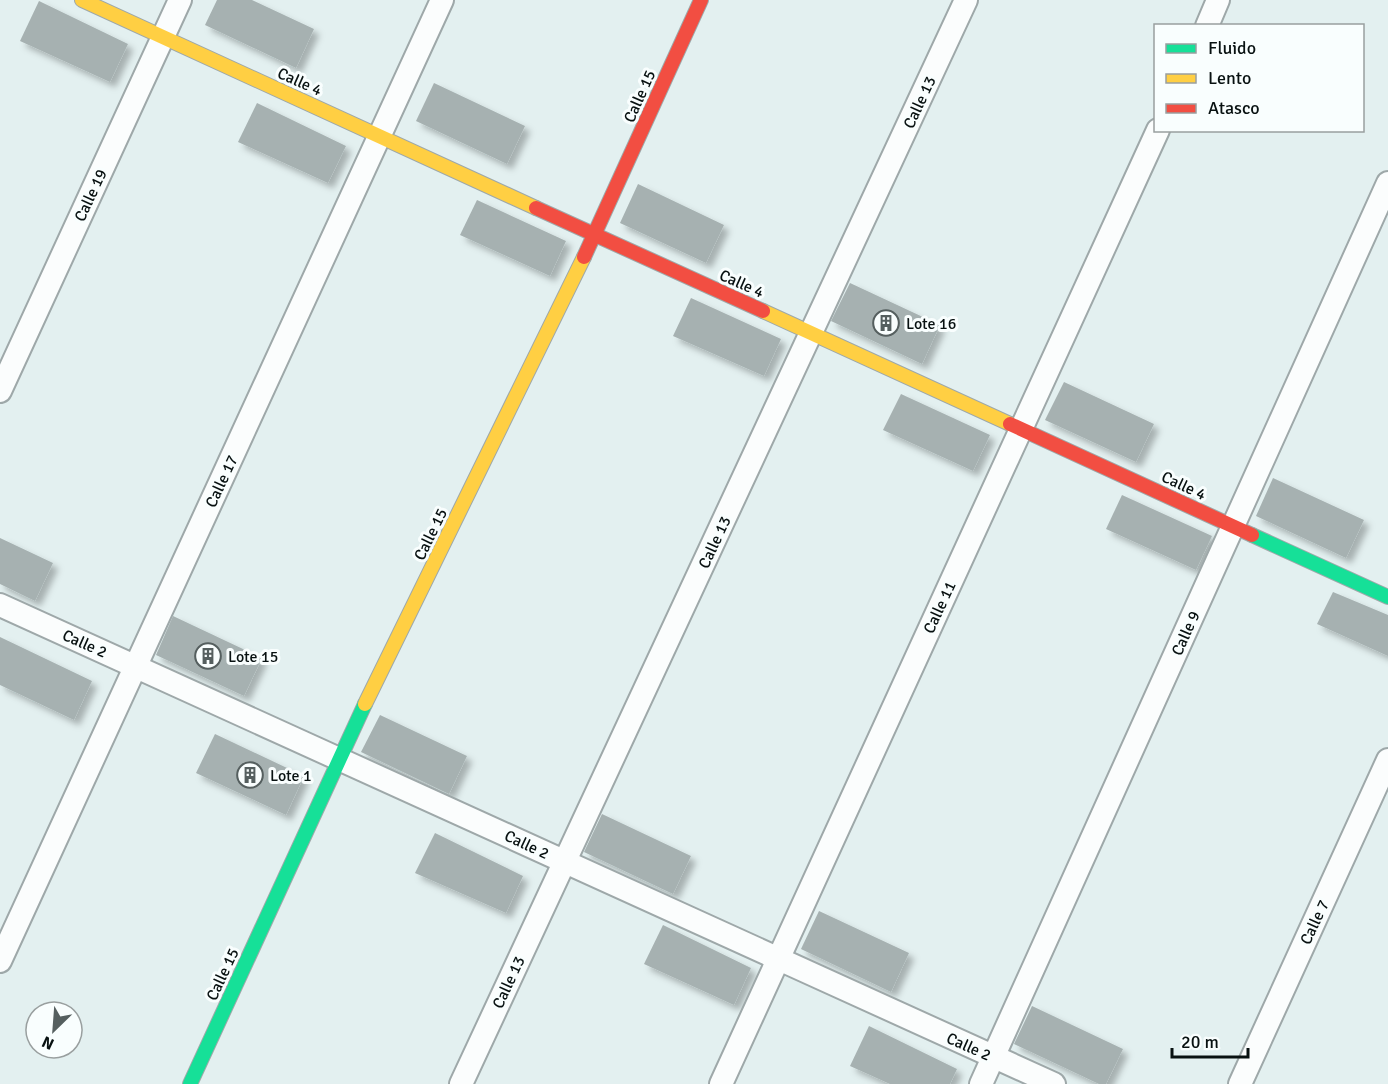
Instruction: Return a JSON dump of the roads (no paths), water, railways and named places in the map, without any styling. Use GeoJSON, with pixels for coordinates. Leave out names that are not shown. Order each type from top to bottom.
{"type":"FeatureCollection","features":[{"type":"Feature","properties":{"kind":"street","name":"Calle 4"},"geometry":{"type":"LineString","coordinates":[[82,0],[1388,597]]}},
{"type":"Feature","properties":{"kind":"street","name":"Calle 19"},"geometry":{"type":"LineString","coordinates":[[0,391],[180,0]]}},
{"type":"Feature","properties":{"kind":"street","name":"Calle 17"},"geometry":{"type":"LineString","coordinates":[[0,961],[442,0]]}},
{"type":"Feature","properties":{"kind":"street","name":"Calle 15"},"geometry":{"type":"LineString","coordinates":[[190,1084],[339,757],[595,235],[700,0]]}},
{"type":"Feature","properties":{"kind":"street","name":"Calle 13"},"geometry":{"type":"LineString","coordinates":[[461,1084],[966,0]]}},
{"type":"Feature","properties":{"kind":"street"},"geometry":{"type":"LineString","coordinates":[[1208,24],[1218,0]]}},
{"type":"Feature","properties":{"kind":"street","name":"Calle 11"},"geometry":{"type":"LineString","coordinates":[[721,1084],[1157,132]]}},
{"type":"Feature","properties":{"kind":"street","name":"Calle 9"},"geometry":{"type":"LineString","coordinates":[[981,1084],[1388,183]]}},
{"type":"Feature","properties":{"kind":"street","name":"Calle 2"},"geometry":{"type":"LineString","coordinates":[[0,605],[339,757],[1054,1084]]}},
{"type":"Feature","properties":{"kind":"street","name":"Calle 7"},"geometry":{"type":"LineString","coordinates":[[1240,1084],[1388,760]]}},
{"type":"Feature","properties":{"kind":"place","name":"Lote 16"},"geometry":{"type":"Point","coordinates":[886,323]}},
{"type":"Feature","properties":{"kind":"place","name":"Lote 15"},"geometry":{"type":"Point","coordinates":[208,656]}},
{"type":"Feature","properties":{"kind":"place","name":"Lote 1"},"geometry":{"type":"Point","coordinates":[250,775]}}]}
